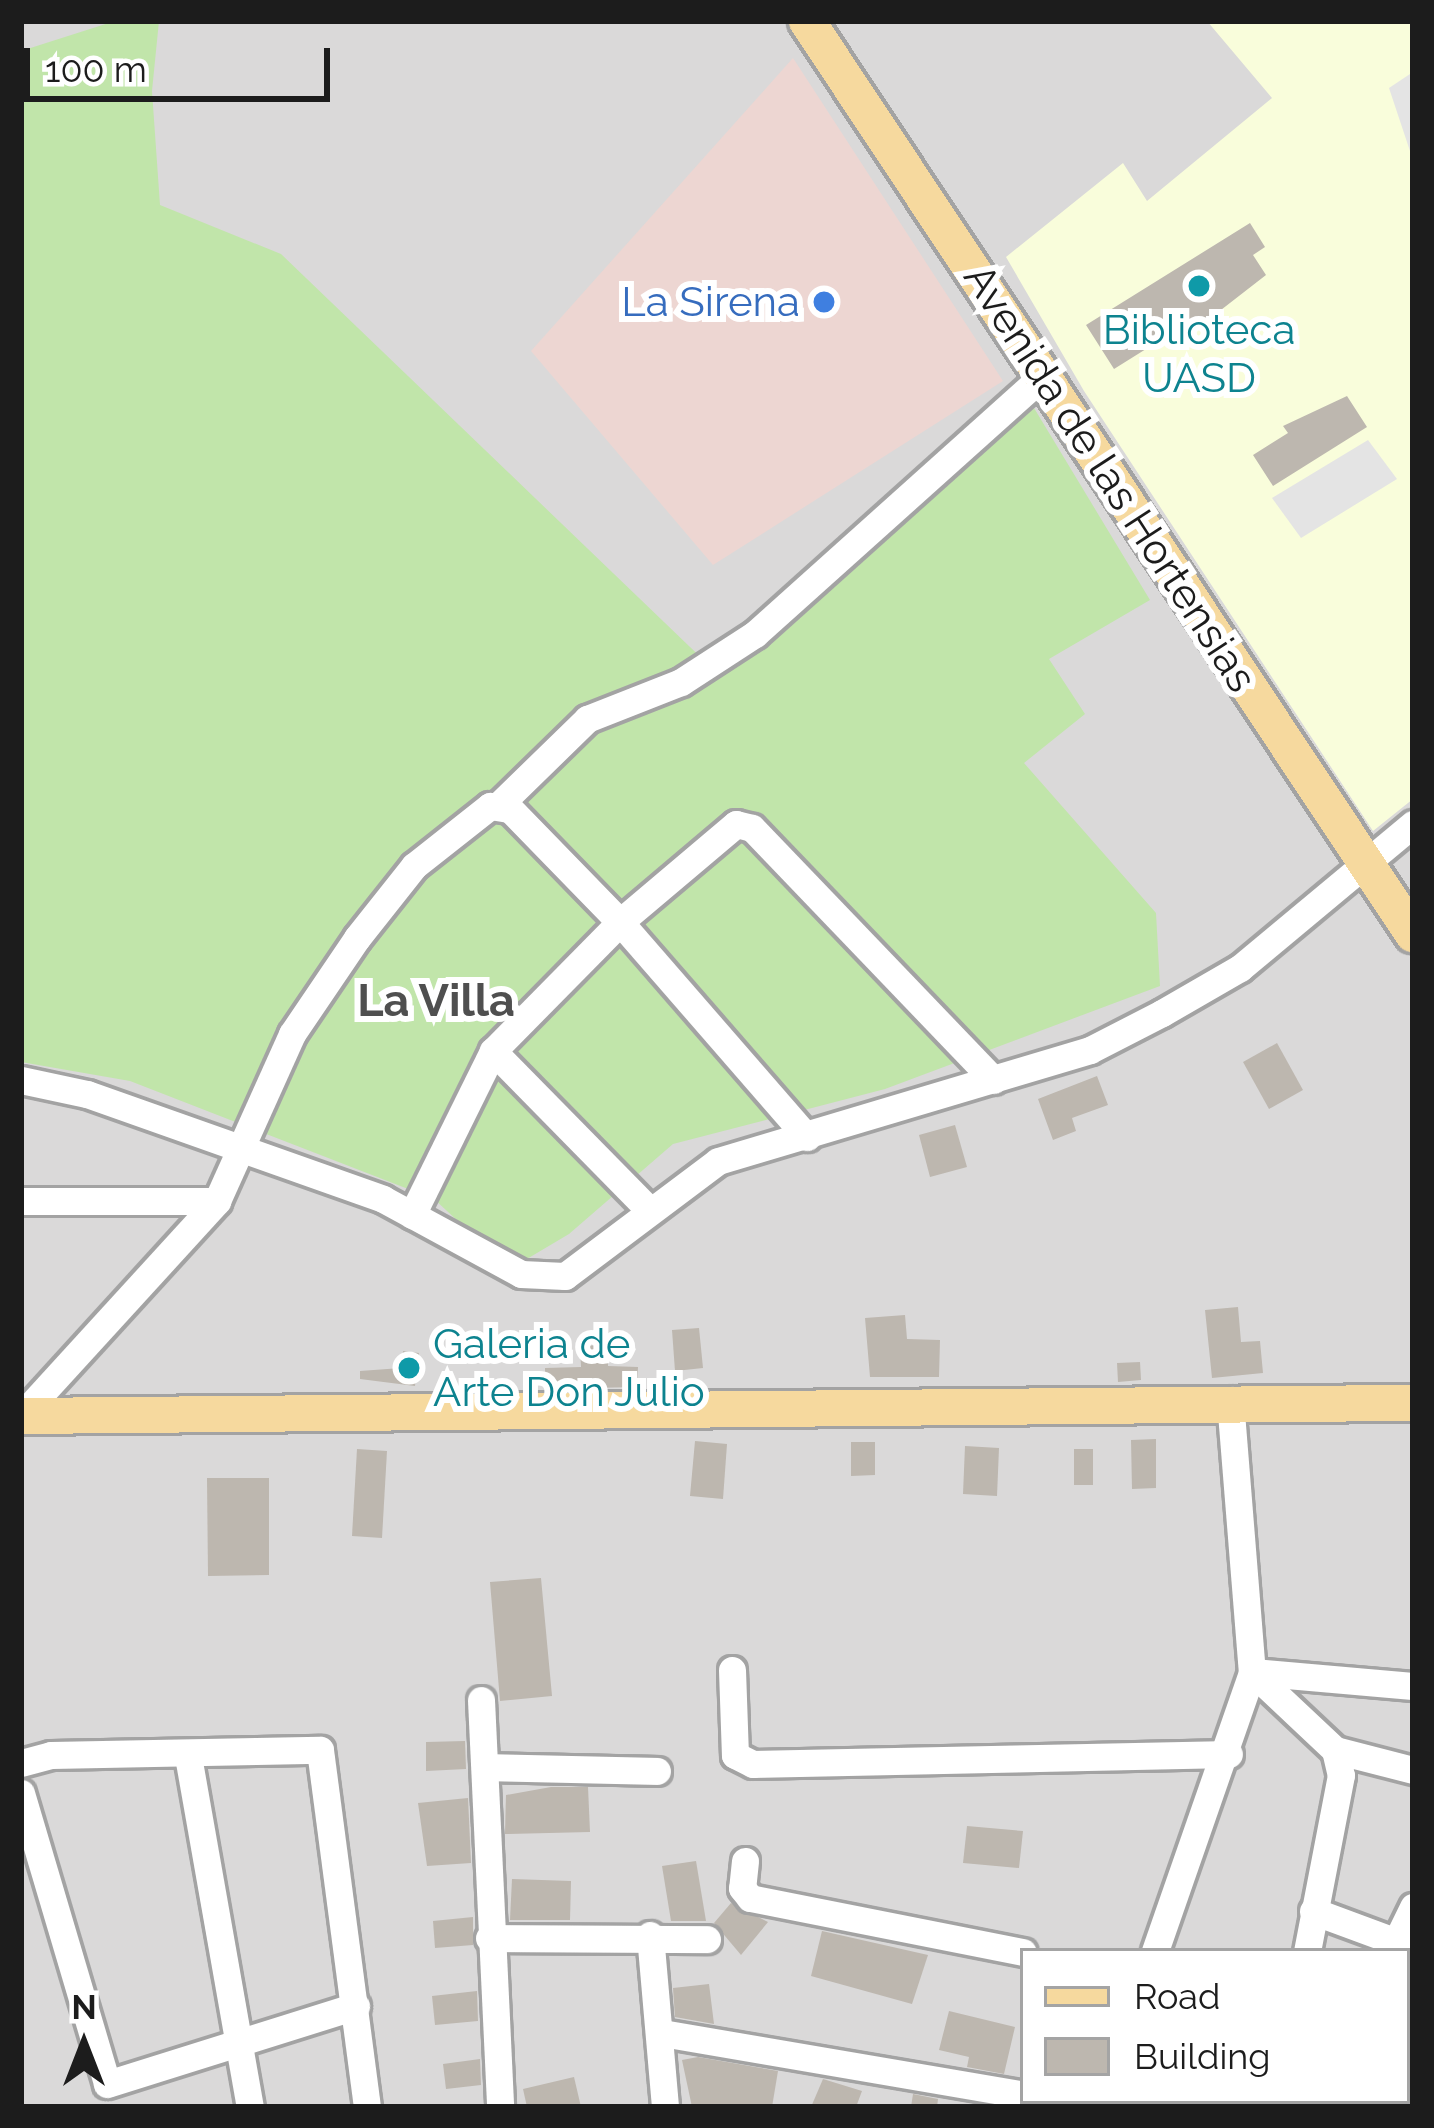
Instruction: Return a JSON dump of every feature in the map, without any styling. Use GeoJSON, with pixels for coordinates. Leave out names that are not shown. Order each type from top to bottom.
{"type":"FeatureCollection","features":[{"type":"Feature","properties":{"kind":"main road","name":"Avenida de las Hortensias"},"geometry":{"type":"LineString","coordinates":[[807,21],[1413,934]]}},
{"type":"Feature","properties":{"kind":"main road"},"geometry":{"type":"LineString","coordinates":[[21,1416],[1230,1400],[1413,1403]]}},
{"type":"Feature","properties":{"kind":"street"},"geometry":{"type":"LineString","coordinates":[[21,1416],[217,1201],[292,1034],[356,938],[413,866],[500,804],[587,719],[681,682],[755,634],[1044,375]]}},
{"type":"Feature","properties":{"kind":"street"},"geometry":{"type":"LineString","coordinates":[[500,804],[620,922],[807,1138]]}},
{"type":"Feature","properties":{"kind":"street"},"geometry":{"type":"LineString","coordinates":[[412,1215],[493,1051],[620,922],[729,827],[745,824],[994,1080]]}},
{"type":"Feature","properties":{"kind":"street"},"geometry":{"type":"LineString","coordinates":[[21,1080],[239,1146],[412,1215],[521,1274],[565,1276],[648,1209],[718,1161],[1090,1051],[1240,968],[1413,824]]}},
{"type":"Feature","properties":{"kind":"street"},"geometry":{"type":"LineString","coordinates":[[493,1051],[648,1209]]}},
{"type":"Feature","properties":{"kind":"street"},"geometry":{"type":"LineString","coordinates":[[21,1201],[217,1201]]}},
{"type":"Feature","properties":{"kind":"street"},"geometry":{"type":"LineString","coordinates":[[1155,1948],[1229,1754],[1252,1672],[1230,1400]]}},
{"type":"Feature","properties":{"kind":"street"},"geometry":{"type":"LineString","coordinates":[[732,1670],[735,1755],[753,1764],[1229,1754]]}},
{"type":"Feature","properties":{"kind":"street"},"geometry":{"type":"LineString","coordinates":[[1252,1672],[1413,1686]]}},
{"type":"Feature","properties":{"kind":"street"},"geometry":{"type":"LineString","coordinates":[[1252,1672],[1335,1750],[1413,1770]]}},
{"type":"Feature","properties":{"kind":"street"},"geometry":{"type":"LineString","coordinates":[[481,1700],[500,2107]]}},
{"type":"Feature","properties":{"kind":"street"},"geometry":{"type":"LineString","coordinates":[[21,1763],[51,1755],[320,1750],[367,2107]]}},
{"type":"Feature","properties":{"kind":"street"},"geometry":{"type":"LineString","coordinates":[[1307,1948],[1341,1775],[1335,1750]]}},
{"type":"Feature","properties":{"kind":"street"},"geometry":{"type":"LineString","coordinates":[[188,1756],[250,2107]]}},
{"type":"Feature","properties":{"kind":"street"},"geometry":{"type":"LineString","coordinates":[[485,1767],[657,1771]]}},
{"type":"Feature","properties":{"kind":"street"},"geometry":{"type":"LineString","coordinates":[[21,1793],[109,2095],[236,2039],[356,2006]]}},
{"type":"Feature","properties":{"kind":"street"},"geometry":{"type":"LineString","coordinates":[[746,1861],[742,1888],[750,1898],[1020,1951]]}},
{"type":"Feature","properties":{"kind":"street"},"geometry":{"type":"LineString","coordinates":[[1313,1911],[1405,1944],[1413,1907]]}},
{"type":"Feature","properties":{"kind":"street"},"geometry":{"type":"LineString","coordinates":[[489,1938],[650,1935],[707,1939]]}},
{"type":"Feature","properties":{"kind":"street"},"geometry":{"type":"LineString","coordinates":[[650,1935],[665,2107]]}},
{"type":"Feature","properties":{"kind":"street"},"geometry":{"type":"LineString","coordinates":[[662,2033],[1020,2094]]}},
{"type":"Feature","properties":{"kind":"shaded area"},"geometry":{"type":"Polygon","coordinates":[[[21,21],[1413,21],[1413,2107],[21,2107],[21,21]]]}},
{"type":"Feature","properties":{"kind":"shaded area"},"geometry":{"type":"Polygon","coordinates":[[[1207,21],[1413,21],[1413,799],[1373,831],[1084,391],[1006,257],[1123,163],[1147,201],[1272,98],[1207,21]]]}},
{"type":"Feature","properties":{"kind":"shaded area"},"geometry":{"type":"Polygon","coordinates":[[[793,58],[1003,381],[713,565],[531,351],[793,58]]]}},
{"type":"Feature","properties":{"kind":"shaded area"},"geometry":{"type":"Polygon","coordinates":[[[1413,72],[1413,160],[1389,88],[1413,72]]]}},
{"type":"Feature","properties":{"kind":"shaded area"},"geometry":{"type":"Polygon","coordinates":[[[1368,440],[1397,479],[1301,538],[1272,498],[1368,440]]]}},
{"type":"Feature","properties":{"kind":"green space"},"geometry":{"type":"Polygon","coordinates":[[[115,21],[159,21],[152,91],[160,205],[281,254],[715,671],[1034,408],[1150,600],[1049,659],[1085,714],[1024,763],[1156,913],[1160,986],[885,1089],[673,1144],[569,1234],[510,1269],[434,1199],[130,1081],[21,1062],[21,51],[115,21]]]}},
{"type":"Feature","properties":{"kind":"building","name":"Biblioteca UASD"},"geometry":{"type":"Polygon","coordinates":[[[1250,223],[1265,247],[1253,255],[1266,275],[1190,334],[1178,329],[1114,369],[1086,325],[1250,223]]]}},
{"type":"Feature","properties":{"kind":"building"},"geometry":{"type":"Polygon","coordinates":[[[1347,396],[1367,427],[1273,486],[1253,455],[1288,433],[1283,426],[1347,396]]]}},
{"type":"Feature","properties":{"kind":"building"},"geometry":{"type":"Polygon","coordinates":[[[1277,1043],[1303,1090],[1269,1109],[1243,1062],[1277,1043]]]}},
{"type":"Feature","properties":{"kind":"building"},"geometry":{"type":"Polygon","coordinates":[[[1097,1076],[1108,1105],[1072,1118],[1076,1131],[1053,1140],[1038,1099],[1097,1076]]]}},
{"type":"Feature","properties":{"kind":"building"},"geometry":{"type":"Polygon","coordinates":[[[955,1125],[967,1167],[930,1177],[919,1135],[955,1125]]]}},
{"type":"Feature","properties":{"kind":"building"},"geometry":{"type":"Polygon","coordinates":[[[1238,1307],[1241,1342],[1260,1341],[1263,1373],[1212,1378],[1205,1310],[1238,1307]]]}},
{"type":"Feature","properties":{"kind":"building"},"geometry":{"type":"Polygon","coordinates":[[[905,1315],[907,1339],[940,1340],[939,1377],[870,1377],[865,1318],[905,1315]]]}},
{"type":"Feature","properties":{"kind":"building"},"geometry":{"type":"Polygon","coordinates":[[[699,1328],[703,1368],[675,1371],[672,1330],[699,1328]]]}},
{"type":"Feature","properties":{"kind":"building"},"geometry":{"type":"Polygon","coordinates":[[[608,1345],[608,1366],[638,1367],[637,1387],[545,1389],[545,1368],[581,1367],[580,1346],[608,1345]]]}},
{"type":"Feature","properties":{"kind":"building"},"geometry":{"type":"Polygon","coordinates":[[[403,1351],[419,1353],[415,1386],[360,1379],[360,1371],[401,1368],[403,1351]]]}},
{"type":"Feature","properties":{"kind":"building"},"geometry":{"type":"Polygon","coordinates":[[[1140,1362],[1141,1380],[1118,1382],[1117,1363],[1140,1362]]]}},
{"type":"Feature","properties":{"kind":"building"},"geometry":{"type":"Polygon","coordinates":[[[1156,1439],[1156,1488],[1132,1489],[1131,1440],[1156,1439]]]}},
{"type":"Feature","properties":{"kind":"building"},"geometry":{"type":"Polygon","coordinates":[[[695,1441],[727,1444],[723,1499],[690,1496],[695,1441]]]}},
{"type":"Feature","properties":{"kind":"building"},"geometry":{"type":"Polygon","coordinates":[[[851,1442],[875,1442],[875,1475],[851,1476],[851,1442]]]}},
{"type":"Feature","properties":{"kind":"building"},"geometry":{"type":"Polygon","coordinates":[[[965,1446],[999,1448],[997,1496],[963,1494],[965,1446]]]}},
{"type":"Feature","properties":{"kind":"building"},"geometry":{"type":"Polygon","coordinates":[[[357,1449],[387,1451],[382,1538],[352,1536],[357,1449]]]}},
{"type":"Feature","properties":{"kind":"building"},"geometry":{"type":"Polygon","coordinates":[[[1074,1449],[1093,1449],[1093,1485],[1074,1485],[1074,1449]]]}},
{"type":"Feature","properties":{"kind":"building"},"geometry":{"type":"Polygon","coordinates":[[[207,1478],[269,1478],[269,1575],[208,1576],[207,1478]]]}},
{"type":"Feature","properties":{"kind":"building"},"geometry":{"type":"Polygon","coordinates":[[[541,1578],[552,1696],[500,1701],[490,1582],[541,1578]]]}},
{"type":"Feature","properties":{"kind":"building"},"geometry":{"type":"Polygon","coordinates":[[[465,1741],[466,1769],[426,1771],[426,1742],[465,1741]]]}},
{"type":"Feature","properties":{"kind":"building"},"geometry":{"type":"Polygon","coordinates":[[[588,1787],[590,1832],[505,1834],[506,1795],[588,1787]]]}},
{"type":"Feature","properties":{"kind":"building"},"geometry":{"type":"Polygon","coordinates":[[[468,1798],[471,1863],[427,1866],[418,1803],[468,1798]]]}},
{"type":"Feature","properties":{"kind":"building"},"geometry":{"type":"Polygon","coordinates":[[[967,1826],[1023,1831],[1019,1868],[963,1863],[967,1826]]]}},
{"type":"Feature","properties":{"kind":"building"},"geometry":{"type":"Polygon","coordinates":[[[696,1861],[706,1921],[671,1921],[662,1866],[696,1861]]]}},
{"type":"Feature","properties":{"kind":"building"},"geometry":{"type":"Polygon","coordinates":[[[512,1879],[571,1881],[570,1920],[510,1920],[512,1879]]]}},
{"type":"Feature","properties":{"kind":"building"},"geometry":{"type":"Polygon","coordinates":[[[731,1903],[768,1922],[741,1955],[714,1923],[731,1903]]]}},
{"type":"Feature","properties":{"kind":"building"},"geometry":{"type":"Polygon","coordinates":[[[473,1917],[473,1945],[435,1948],[433,1921],[473,1917]]]}},
{"type":"Feature","properties":{"kind":"building"},"geometry":{"type":"Polygon","coordinates":[[[822,1931],[928,1955],[912,2004],[811,1976],[822,1931]]]}},
{"type":"Feature","properties":{"kind":"building"},"geometry":{"type":"Polygon","coordinates":[[[709,1984],[714,2024],[675,2017],[673,1988],[709,1984]]]}},
{"type":"Feature","properties":{"kind":"building"},"geometry":{"type":"Polygon","coordinates":[[[477,1991],[478,2021],[435,2025],[432,1996],[477,1991]]]}},
{"type":"Feature","properties":{"kind":"building"},"geometry":{"type":"Polygon","coordinates":[[[949,2011],[1015,2027],[1004,2074],[967,2067],[969,2057],[939,2050],[949,2011]]]}},
{"type":"Feature","properties":{"kind":"building"},"geometry":{"type":"Polygon","coordinates":[[[698,2057],[778,2071],[772,2107],[692,2107],[682,2060],[698,2057]]]}},
{"type":"Feature","properties":{"kind":"building"},"geometry":{"type":"Polygon","coordinates":[[[480,2059],[481,2085],[446,2089],[443,2064],[480,2059]]]}},
{"type":"Feature","properties":{"kind":"building"},"geometry":{"type":"Polygon","coordinates":[[[574,2077],[581,2107],[527,2107],[523,2089],[574,2077]]]}},
{"type":"Feature","properties":{"kind":"building"},"geometry":{"type":"Polygon","coordinates":[[[823,2079],[862,2091],[856,2107],[811,2107],[823,2079]]]}},
{"type":"Feature","properties":{"kind":"building"},"geometry":{"type":"Polygon","coordinates":[[[913,2094],[938,2099],[937,2107],[911,2107],[913,2094]]]}},
{"type":"Feature","properties":{"kind":"place","name":"Biblioteca UASD"},"geometry":{"type":"Point","coordinates":[1199,286]}},
{"type":"Feature","properties":{"kind":"place","name":"La Sirena"},"geometry":{"type":"Point","coordinates":[824,302]}},
{"type":"Feature","properties":{"kind":"place","name":"Galeria de Arte Don Julio"},"geometry":{"type":"Point","coordinates":[409,1368]}},
{"type":"Feature","properties":{"kind":"district","name":"La Villa"},"geometry":{"type":"Point","coordinates":[436,1001]}}]}
